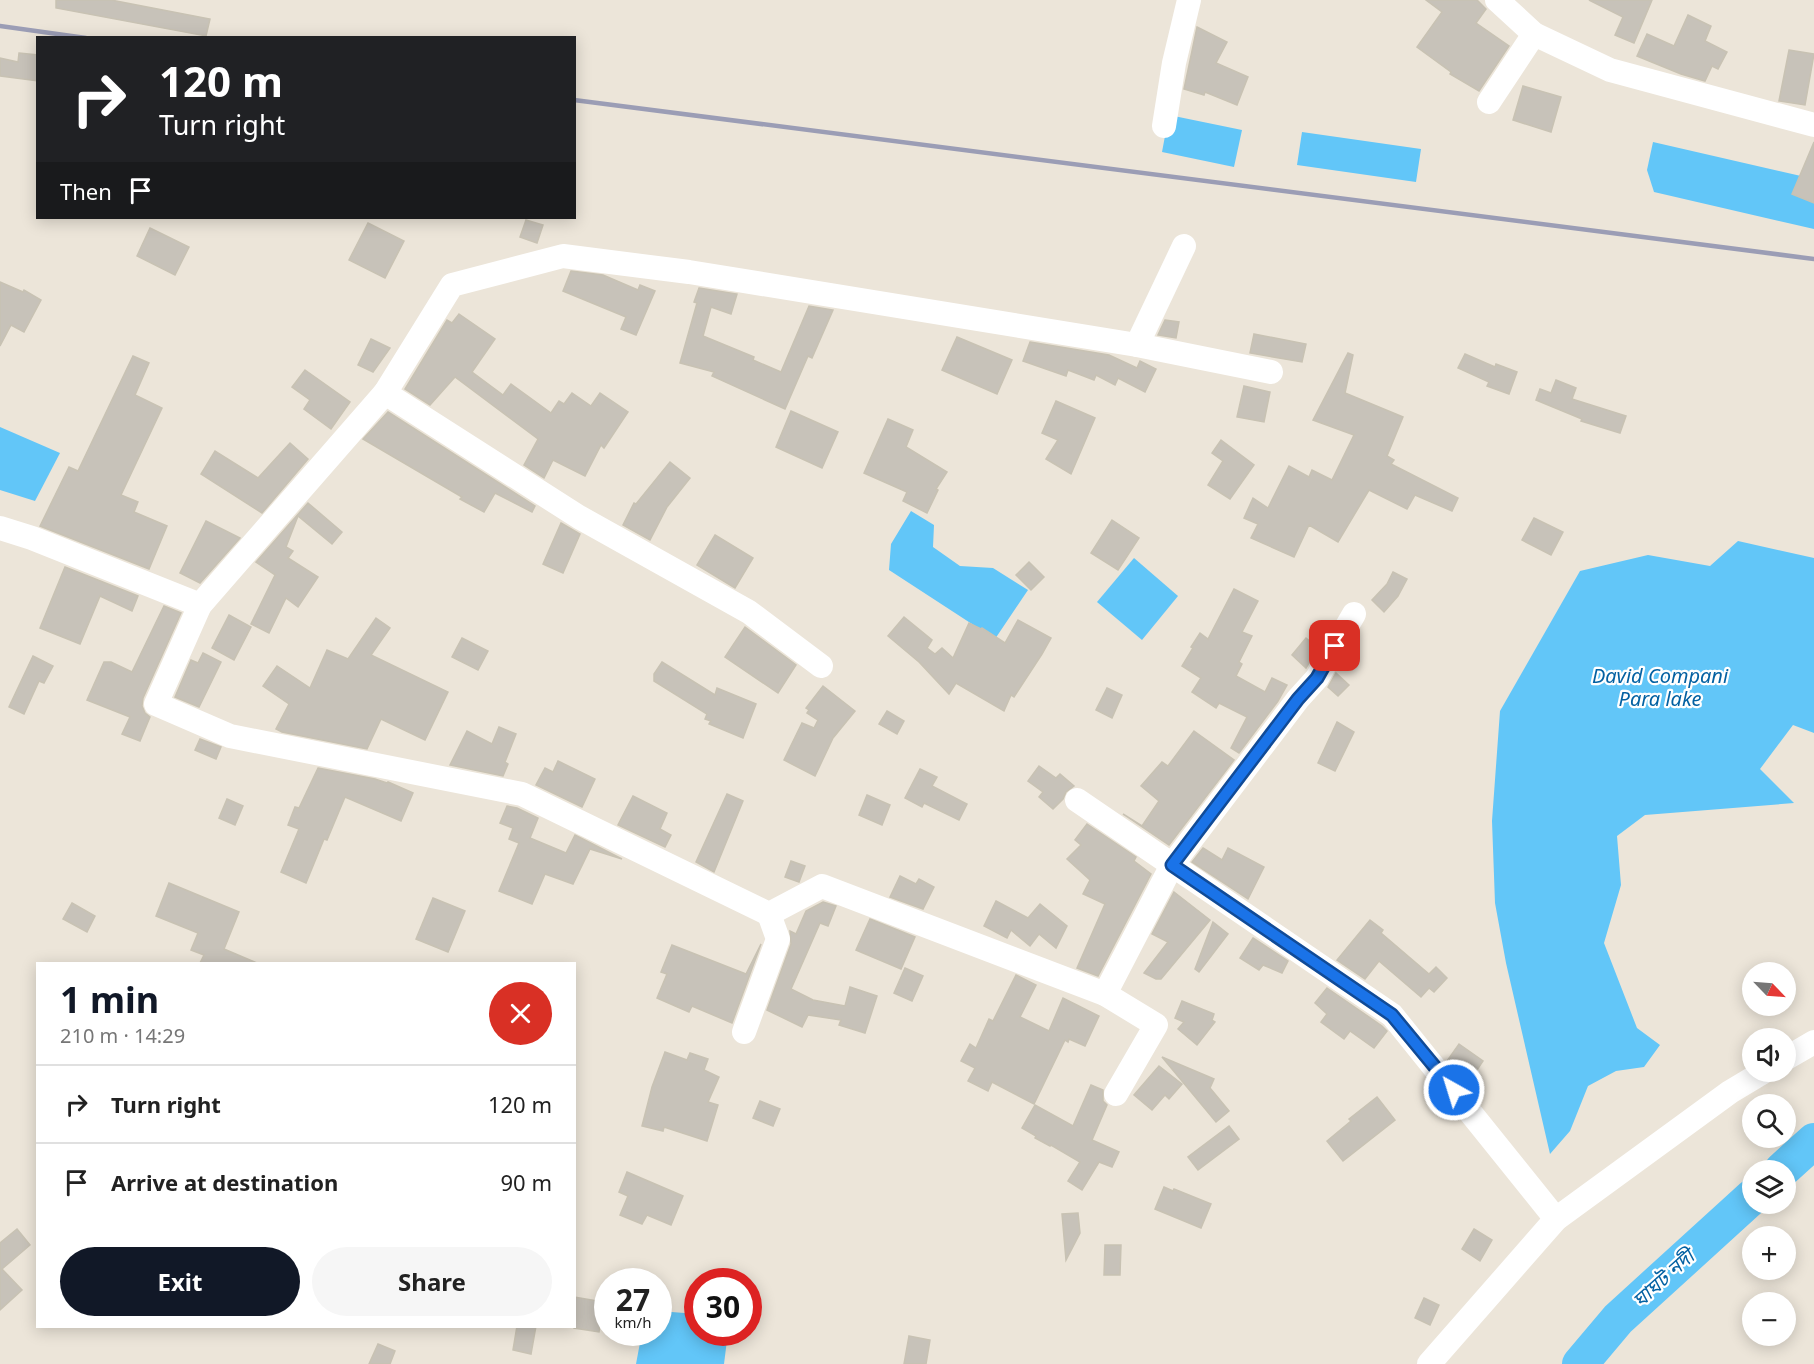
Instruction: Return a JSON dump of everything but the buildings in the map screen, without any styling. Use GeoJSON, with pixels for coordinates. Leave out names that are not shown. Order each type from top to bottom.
{"type":"FeatureCollection","features":[{"type":"Feature","properties":{"kind":"street"},"geometry":{"type":"LineString","coordinates":[[1164,126],[1174,63],[1189,0]]}},
{"type":"Feature","properties":{"kind":"street"},"geometry":{"type":"LineString","coordinates":[[1497,0],[1534,34],[1611,70],[1813,118]]}},
{"type":"Feature","properties":{"kind":"street"},"geometry":{"type":"LineString","coordinates":[[1489,102],[1534,34]]}},
{"type":"Feature","properties":{"kind":"street"},"geometry":{"type":"LineString","coordinates":[[1137,345],[1184,246]]}},
{"type":"Feature","properties":{"kind":"street"},"geometry":{"type":"LineString","coordinates":[[744,1032],[778,939],[769,914],[522,794],[230,736],[156,704],[200,605],[385,393],[452,285],[562,256],[701,274],[1137,345],[1271,372]]}},
{"type":"Feature","properties":{"kind":"street"},"geometry":{"type":"LineString","coordinates":[[385,393],[579,517],[749,612],[821,666]]}},
{"type":"Feature","properties":{"kind":"street"},"geometry":{"type":"LineString","coordinates":[[0,528],[32,538],[200,605]]}},
{"type":"Feature","properties":{"kind":"street"},"geometry":{"type":"LineString","coordinates":[[1105,994],[1172,865],[1298,699],[1317,678],[1354,614]]}},
{"type":"Feature","properties":{"kind":"street"},"geometry":{"type":"LineString","coordinates":[[1077,800],[1392,1015],[1556,1219]]}},
{"type":"Feature","properties":{"kind":"street"},"geometry":{"type":"LineString","coordinates":[[769,914],[822,886],[1105,994],[1156,1025],[1116,1094]]}},
{"type":"Feature","properties":{"kind":"street"},"geometry":{"type":"LineString","coordinates":[[1796,1053],[1814,1042]]}},
{"type":"Feature","properties":{"kind":"street"},"geometry":{"type":"LineString","coordinates":[[1429,1364],[1556,1219],[1747,1082]]}},
{"type":"Feature","properties":{"kind":"water"},"geometry":{"type":"Polygon","coordinates":[[[1169,115],[1242,130],[1234,167],[1162,152],[1169,115]]]}},
{"type":"Feature","properties":{"kind":"water"},"geometry":{"type":"Polygon","coordinates":[[[1302,132],[1421,149],[1416,182],[1297,165],[1302,132]]]}},
{"type":"Feature","properties":{"kind":"water"},"geometry":{"type":"Polygon","coordinates":[[[1653,142],[1814,179],[1814,229],[1654,192],[1647,170],[1653,142]]]}},
{"type":"Feature","properties":{"kind":"water"},"geometry":{"type":"Polygon","coordinates":[[[0,427],[60,453],[35,501],[0,490],[0,427]]]}},
{"type":"Feature","properties":{"kind":"water"},"geometry":{"type":"Polygon","coordinates":[[[911,511],[934,525],[933,547],[960,566],[993,568],[1028,590],[995,639],[889,570],[891,544],[911,511]]]}},
{"type":"Feature","properties":{"kind":"water","name":"David Compani Para lake"},"geometry":{"type":"Polygon","coordinates":[[[1738,541],[1814,558],[1814,733],[1793,725],[1760,769],[1794,803],[1645,815],[1617,836],[1621,885],[1604,943],[1637,1028],[1660,1045],[1644,1067],[1616,1071],[1588,1086],[1570,1131],[1550,1154],[1506,963],[1495,903],[1492,821],[1500,711],[1580,571],[1648,555],[1710,566],[1738,541]]]}},
{"type":"Feature","properties":{"kind":"water"},"geometry":{"type":"Polygon","coordinates":[[[1134,558],[1178,596],[1142,640],[1097,602],[1134,558]]]}},
{"type":"Feature","properties":{"kind":"water"},"geometry":{"type":"Polygon","coordinates":[[[672,1312],[684,1313],[684,1346],[726,1346],[724,1364],[636,1364],[639,1346],[672,1346],[672,1312]]]}},
{"type":"Feature","properties":{"kind":"waterway","name":"ঘাঘট নদী"},"geometry":{"type":"LineString","coordinates":[[1793,1160],[1814,1141]]}},
{"type":"Feature","properties":{"kind":"waterway","name":"ঘাঘট নদী"},"geometry":{"type":"LineString","coordinates":[[1580,1364],[1618,1319],[1742,1206]]}},
{"type":"Feature","properties":{"kind":"railway"},"geometry":{"type":"LineString","coordinates":[[0,26],[72,36]]}},
{"type":"Feature","properties":{"kind":"railway"},"geometry":{"type":"LineString","coordinates":[[576,100],[1814,259]]}},
{"type":"Feature","properties":{"kind":"route"},"geometry":{"type":"LineString","coordinates":[[1335,646],[1317,678],[1298,699],[1172,865],[1392,1015],[1454,1090]]}}]}
